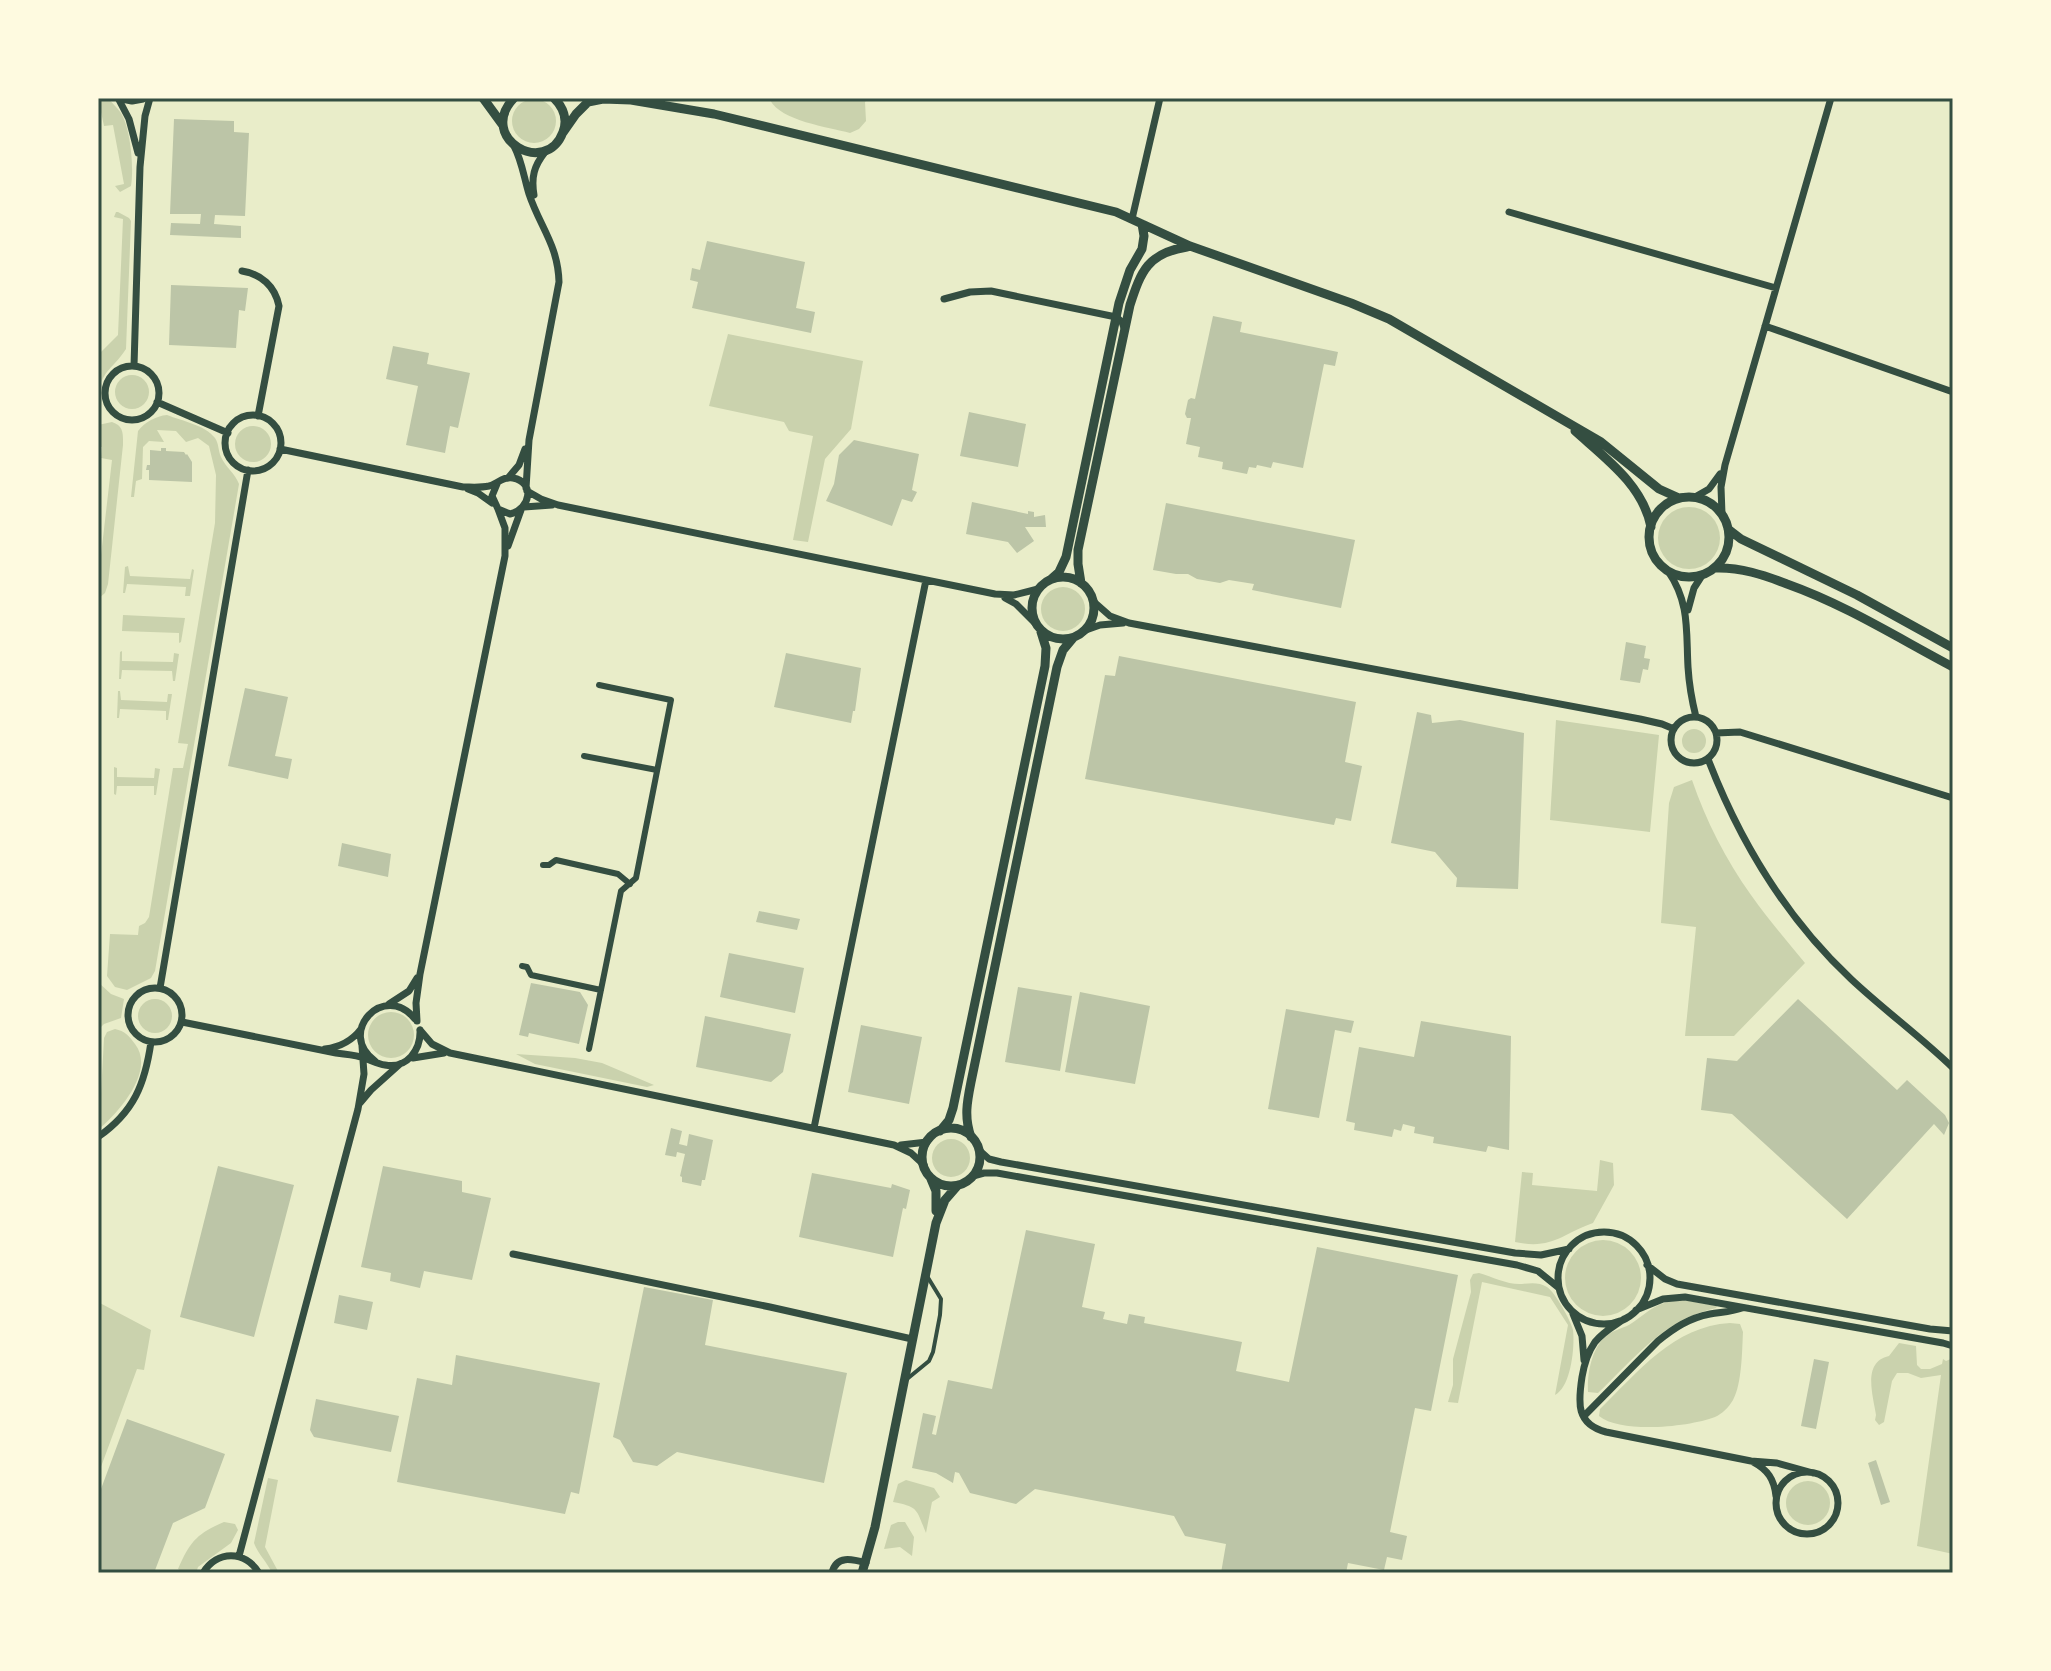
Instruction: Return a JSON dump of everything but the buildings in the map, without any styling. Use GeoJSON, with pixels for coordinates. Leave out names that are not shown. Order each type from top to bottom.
{"type":"FeatureCollection","features":[{"type":"Feature","properties":{"kind":"street"},"geometry":{"type":"LineString","coordinates":[[120,98],[143,98]]}},
{"type":"Feature","properties":{"kind":"street"},"geometry":{"type":"LineString","coordinates":[[120,98],[132,128],[140,167]]}},
{"type":"Feature","properties":{"kind":"street"},"geometry":{"type":"LineString","coordinates":[[134,366],[140,167],[150,98]]}},
{"type":"Feature","properties":{"kind":"street"},"geometry":{"type":"LineString","coordinates":[[450,1053],[432,1044],[420,1030],[416,1001],[505,556],[527,498],[529,440],[559,282],[553,247],[529,192],[520,160],[503,126],[483,98]]}},
{"type":"Feature","properties":{"kind":"street"},"geometry":{"type":"LineString","coordinates":[[503,126],[505,111],[514,98]]}},
{"type":"Feature","properties":{"kind":"street"},"geometry":{"type":"LineString","coordinates":[[554,98],[564,115],[562,134]]}},
{"type":"Feature","properties":{"kind":"street"},"geometry":{"type":"LineString","coordinates":[[1132,219],[1160,98]]}},
{"type":"Feature","properties":{"kind":"street"},"geometry":{"type":"LineString","coordinates":[[1668,571],[1685,577],[1703,574],[1715,568],[1726,552],[1729,541],[1722,514],[1721,487],[1725,465],[1831,98]]}},
{"type":"Feature","properties":{"kind":"street"},"geometry":{"type":"LineString","coordinates":[[540,216],[534,197],[532,175],[535,166],[588,102],[603,99],[626,99],[714,114],[1093,206],[1132,219],[1190,246],[1377,313],[1610,448],[1659,489],[1679,498]]}},
{"type":"Feature","properties":{"kind":"street"},"geometry":{"type":"LineString","coordinates":[[514,146],[532,153],[547,150]]}},
{"type":"Feature","properties":{"kind":"street"},"geometry":{"type":"LineString","coordinates":[[1509,212],[1776,288]]}},
{"type":"Feature","properties":{"kind":"street"},"geometry":{"type":"LineString","coordinates":[[508,478],[519,480],[541,499],[558,505],[995,594],[1014,595],[1038,589],[1059,572],[1066,557],[1116,317],[1125,281],[1142,249],[1142,224]]}},
{"type":"Feature","properties":{"kind":"street"},"geometry":{"type":"LineString","coordinates":[[1081,583],[1078,550],[1124,328],[1137,281],[1153,259],[1190,246]]}},
{"type":"Feature","properties":{"kind":"street"},"geometry":{"type":"LineString","coordinates":[[242,271],[256,274],[265,281],[279,306],[258,416]]}},
{"type":"Feature","properties":{"kind":"street"},"geometry":{"type":"LineString","coordinates":[[944,299],[970,292],[991,291],[1116,317],[1124,328]]}},
{"type":"Feature","properties":{"kind":"street"},"geometry":{"type":"LineString","coordinates":[[1765,326],[1953,392]]}},
{"type":"Feature","properties":{"kind":"street"},"geometry":{"type":"LineString","coordinates":[[134,366],[147,370],[155,378],[159,391],[150,413],[134,420],[121,418],[109,407],[105,394],[109,377],[120,368],[134,366]]}},
{"type":"Feature","properties":{"kind":"street"},"geometry":{"type":"LineString","coordinates":[[157,402],[228,433]]}},
{"type":"Feature","properties":{"kind":"street"},"geometry":{"type":"LineString","coordinates":[[258,416],[267,419],[276,428],[281,440],[280,449],[275,461],[267,467],[248,470],[237,465],[229,455],[226,443],[228,433],[240,419],[258,416]]}},
{"type":"Feature","properties":{"kind":"street"},"geometry":{"type":"LineString","coordinates":[[1566,423],[1623,476],[1643,504],[1651,527]]}},
{"type":"Feature","properties":{"kind":"street"},"geometry":{"type":"LineString","coordinates":[[463,487],[497,484],[508,478],[519,465],[529,440]]}},
{"type":"Feature","properties":{"kind":"street"},"geometry":{"type":"LineString","coordinates":[[280,449],[463,487],[510,514],[522,509],[558,505]]}},
{"type":"Feature","properties":{"kind":"street"},"geometry":{"type":"LineString","coordinates":[[1687,617],[1682,594],[1653,554],[1649,539],[1651,527],[1660,510],[1669,503],[1705,492],[1714,484],[1725,465]]}},
{"type":"Feature","properties":{"kind":"street"},"geometry":{"type":"LineString","coordinates":[[160,988],[248,470]]}},
{"type":"Feature","properties":{"kind":"street"},"geometry":{"type":"LineString","coordinates":[[497,484],[492,491],[505,528],[505,556]]}},
{"type":"Feature","properties":{"kind":"street"},"geometry":{"type":"LineString","coordinates":[[1695,497],[1712,504],[1722,514]]}},
{"type":"Feature","properties":{"kind":"street"},"geometry":{"type":"LineString","coordinates":[[1728,529],[1750,544],[1857,595],[1953,648]]}},
{"type":"Feature","properties":{"kind":"street"},"geometry":{"type":"LineString","coordinates":[[1715,568],[1756,573],[1815,594],[1953,667]]}},
{"type":"Feature","properties":{"kind":"street"},"geometry":{"type":"LineString","coordinates":[[1696,717],[1688,671],[1687,617],[1691,594],[1703,574]]}},
{"type":"Feature","properties":{"kind":"street"},"geometry":{"type":"LineString","coordinates":[[1050,580],[1068,578],[1081,583],[1089,591],[1093,601],[1092,618],[1086,630]]}},
{"type":"Feature","properties":{"kind":"street"},"geometry":{"type":"LineString","coordinates":[[814,1128],[926,580]]}},
{"type":"Feature","properties":{"kind":"street"},"geometry":{"type":"LineString","coordinates":[[1035,623],[1031,607],[1038,589]]}},
{"type":"Feature","properties":{"kind":"street"},"geometry":{"type":"LineString","coordinates":[[358,1109],[365,1095],[400,1064],[427,1054],[450,1053],[894,1145],[927,1142],[940,1131],[951,1115],[1045,666],[1046,648],[1035,623],[1011,600],[995,594]]}},
{"type":"Feature","properties":{"kind":"street"},"geometry":{"type":"LineString","coordinates":[[1093,601],[1110,616],[1129,623],[1626,716],[1674,729]]}},
{"type":"Feature","properties":{"kind":"street"},"geometry":{"type":"LineString","coordinates":[[1129,623],[1107,624],[1086,630],[1073,638],[1063,650],[1057,667],[966,1110],[971,1137],[979,1150],[989,1159],[1001,1162],[1515,1253],[1541,1255],[1569,1249]]}},
{"type":"Feature","properties":{"kind":"street"},"geometry":{"type":"LineString","coordinates":[[1041,632],[1054,639],[1073,638]]}},
{"type":"Feature","properties":{"kind":"street"},"geometry":{"type":"LineString","coordinates":[[589,1049],[621,891],[636,878],[671,700],[599,685]]}},
{"type":"Feature","properties":{"kind":"street"},"geometry":{"type":"LineString","coordinates":[[1696,717],[1707,721],[1716,733],[1717,747],[1708,759],[1694,764],[1680,759],[1671,743],[1674,729],[1682,721],[1696,717]]}},
{"type":"Feature","properties":{"kind":"street"},"geometry":{"type":"LineString","coordinates":[[1716,733],[1740,732],[1953,798]]}},
{"type":"Feature","properties":{"kind":"street"},"geometry":{"type":"LineString","coordinates":[[584,756],[657,770]]}},
{"type":"Feature","properties":{"kind":"street"},"geometry":{"type":"LineString","coordinates":[[1708,759],[1750,850],[1798,921],[1849,977],[1953,1068]]}},
{"type":"Feature","properties":{"kind":"street"},"geometry":{"type":"LineString","coordinates":[[543,865],[556,860],[618,874],[630,884]]}},
{"type":"Feature","properties":{"kind":"street"},"geometry":{"type":"LineString","coordinates":[[522,966],[527,967],[531,975],[601,990]]}},
{"type":"Feature","properties":{"kind":"street"},"geometry":{"type":"LineString","coordinates":[[375,1061],[367,1055],[360,1040],[365,1019],[409,991],[420,974]]}},
{"type":"Feature","properties":{"kind":"street"},"geometry":{"type":"LineString","coordinates":[[150,988],[160,988],[178,1000],[182,1022],[169,1039],[151,1042],[133,1032],[128,1022],[128,1012],[138,994],[150,988]]}},
{"type":"Feature","properties":{"kind":"street"},"geometry":{"type":"LineString","coordinates":[[387,1005],[404,1009],[417,1021]]}},
{"type":"Feature","properties":{"kind":"street"},"geometry":{"type":"LineString","coordinates":[[182,1022],[389,1065],[400,1064]]}},
{"type":"Feature","properties":{"kind":"street"},"geometry":{"type":"LineString","coordinates":[[319,1050],[344,1044],[361,1029]]}},
{"type":"Feature","properties":{"kind":"street"},"geometry":{"type":"LineString","coordinates":[[410,1058],[419,1044],[420,1030]]}},
{"type":"Feature","properties":{"kind":"street"},"geometry":{"type":"LineString","coordinates":[[98,1137],[121,1118],[137,1095],[144,1078],[151,1042]]}},
{"type":"Feature","properties":{"kind":"street"},"geometry":{"type":"LineString","coordinates":[[239,1556],[358,1109],[363,1080],[362,1046]]}},
{"type":"Feature","properties":{"kind":"street"},"geometry":{"type":"LineString","coordinates":[[940,1131],[958,1130],[971,1137]]}},
{"type":"Feature","properties":{"kind":"street"},"geometry":{"type":"LineString","coordinates":[[924,1165],[927,1142]]}},
{"type":"Feature","properties":{"kind":"street"},"geometry":{"type":"LineString","coordinates":[[894,1145],[911,1153],[924,1165],[936,1197],[936,1223]]}},
{"type":"Feature","properties":{"kind":"street"},"geometry":{"type":"LineString","coordinates":[[931,1178],[943,1185],[968,1181],[979,1164],[979,1150]]}},
{"type":"Feature","properties":{"kind":"street"},"geometry":{"type":"LineString","coordinates":[[973,1176],[988,1172],[1016,1176],[1517,1265],[1538,1271],[1559,1288]]}},
{"type":"Feature","properties":{"kind":"street"},"geometry":{"type":"LineString","coordinates":[[832,1573],[836,1564],[845,1559],[853,1559],[864,1568],[936,1223],[945,1200],[958,1185]]}},
{"type":"Feature","properties":{"kind":"street"},"geometry":{"type":"LineString","coordinates":[[1584,1370],[1582,1336],[1559,1288],[1559,1267],[1576,1242],[1589,1235],[1613,1234],[1631,1241],[1641,1252],[1649,1279],[1645,1298],[1636,1310]]}},
{"type":"Feature","properties":{"kind":"street"},"geometry":{"type":"LineString","coordinates":[[513,1254],[912,1339]]}},
{"type":"Feature","properties":{"kind":"street"},"geometry":{"type":"LineString","coordinates":[[1647,1265],[1677,1284],[1953,1331]]}},
{"type":"Feature","properties":{"kind":"street"},"geometry":{"type":"LineString","coordinates":[[1751,1461],[1769,1474],[1774,1484],[1778,1514],[1789,1529],[1807,1534],[1824,1529],[1836,1515],[1838,1500],[1829,1482],[1813,1473],[1777,1463],[1751,1461],[1600,1430],[1591,1425],[1580,1410],[1579,1399],[1584,1370],[1595,1343],[1636,1310],[1656,1301],[1678,1297],[1953,1346]]}},
{"type":"Feature","properties":{"kind":"street"},"geometry":{"type":"LineString","coordinates":[[1584,1416],[1672,1330],[1693,1319],[1743,1307]]}},
{"type":"Feature","properties":{"kind":"street"},"geometry":{"type":"LineString","coordinates":[[1571,1311],[1584,1320],[1599,1324],[1624,1319]]}},
{"type":"Feature","properties":{"kind":"street"},"geometry":{"type":"LineString","coordinates":[[1776,1499],[1787,1479],[1801,1473],[1813,1473]]}},
{"type":"Feature","properties":{"kind":"street"},"geometry":{"type":"LineString","coordinates":[[203,1573],[219,1557],[227,1555],[239,1556],[259,1573]]}},
{"type":"Feature","properties":{"kind":"lane"},"geometry":{"type":"LineString","coordinates":[[904,1381],[922,1369],[933,1352],[942,1304],[940,1295],[925,1274]]}},
{"type":"Feature","properties":{"kind":"green space"},"geometry":{"type":"Polygon","coordinates":[[[98,98],[107,98],[113,103],[127,129],[132,178],[131,186],[120,192],[115,186],[124,184],[113,125],[104,126],[98,98]]]}},
{"type":"Feature","properties":{"kind":"green space"},"geometry":{"type":"Polygon","coordinates":[[[771,98],[868,98],[865,102],[866,121],[850,133],[794,118],[776,107],[771,98]]]}},
{"type":"Feature","properties":{"kind":"green space"},"geometry":{"type":"Polygon","coordinates":[[[534,99],[550,105],[556,121],[550,137],[534,143],[518,137],[512,121],[518,105],[534,99]]]}},
{"type":"Feature","properties":{"kind":"green space"},"geometry":{"type":"Polygon","coordinates":[[[116,212],[131,221],[126,349],[106,374],[98,393],[98,355],[118,335],[123,219],[114,217],[116,212]]]}},
{"type":"Feature","properties":{"kind":"green space"},"geometry":{"type":"Polygon","coordinates":[[[728,334],[863,361],[851,429],[825,459],[808,542],[793,540],[813,436],[789,431],[784,422],[709,406],[728,334]]]}},
{"type":"Feature","properties":{"kind":"green space"},"geometry":{"type":"Polygon","coordinates":[[[132,375],[144,380],[149,392],[144,404],[132,409],[120,404],[115,392],[120,380],[132,375]]]}},
{"type":"Feature","properties":{"kind":"green space"},"geometry":{"type":"Polygon","coordinates":[[[167,415],[211,434],[223,461],[239,484],[155,971],[151,978],[127,990],[115,987],[107,976],[110,934],[138,935],[139,926],[149,917],[173,768],[183,768],[188,744],[178,743],[215,523],[216,475],[209,446],[198,438],[186,442],[176,431],[157,430],[164,442],[149,441],[143,447],[142,479],[136,481],[134,497],[131,497],[138,431],[151,420],[167,415]]]}},
{"type":"Feature","properties":{"kind":"green space"},"geometry":{"type":"Polygon","coordinates":[[[112,422],[121,428],[123,445],[108,584],[105,593],[98,599],[112,460],[101,458],[98,425],[112,422]]]}},
{"type":"Feature","properties":{"kind":"green space"},"geometry":{"type":"Polygon","coordinates":[[[253,426],[266,431],[271,444],[266,457],[253,462],[240,457],[235,444],[240,431],[253,426]]]}},
{"type":"Feature","properties":{"kind":"green space"},"geometry":{"type":"Polygon","coordinates":[[[1689,507],[1701,509],[1711,516],[1718,526],[1718,550],[1711,560],[1701,567],[1689,569],[1677,567],[1667,560],[1660,550],[1658,538],[1660,526],[1667,516],[1677,509],[1689,507]]]}},
{"type":"Feature","properties":{"kind":"green space"},"geometry":{"type":"Polygon","coordinates":[[[128,566],[130,576],[190,579],[192,569],[190,596],[185,596],[186,587],[127,584],[123,593],[125,567],[128,566]]]}},
{"type":"Feature","properties":{"kind":"green space"},"geometry":{"type":"Polygon","coordinates":[[[1063,587],[1079,593],[1085,609],[1079,625],[1063,631],[1047,625],[1041,609],[1047,593],[1063,587]]]}},
{"type":"Feature","properties":{"kind":"green space"},"geometry":{"type":"Polygon","coordinates":[[[123,615],[185,618],[181,642],[179,633],[122,631],[123,615]]]}},
{"type":"Feature","properties":{"kind":"green space"},"geometry":{"type":"Polygon","coordinates":[[[122,651],[122,661],[173,662],[174,653],[179,654],[175,681],[172,671],[122,670],[119,679],[122,651]]]}},
{"type":"Feature","properties":{"kind":"green space"},"geometry":{"type":"Polygon","coordinates":[[[118,691],[121,700],[167,702],[168,694],[172,694],[168,720],[166,711],[120,709],[117,718],[118,691]]]}},
{"type":"Feature","properties":{"kind":"green space"},"geometry":{"type":"Polygon","coordinates":[[[1556,720],[1659,735],[1650,832],[1550,820],[1556,720]]]}},
{"type":"Feature","properties":{"kind":"green space"},"geometry":{"type":"Polygon","coordinates":[[[1694,729],[1703,732],[1706,741],[1703,750],[1694,753],[1685,750],[1682,741],[1685,732],[1694,729]]]}},
{"type":"Feature","properties":{"kind":"green space"},"geometry":{"type":"Polygon","coordinates":[[[114,767],[117,768],[117,777],[154,778],[155,768],[160,769],[156,795],[154,786],[117,786],[114,794],[114,767]]]}},
{"type":"Feature","properties":{"kind":"green space"},"geometry":{"type":"Polygon","coordinates":[[[1692,780],[1710,825],[1733,868],[1757,904],[1805,963],[1734,1036],[1685,1036],[1696,927],[1661,923],[1669,803],[1674,787],[1692,780]]]}},
{"type":"Feature","properties":{"kind":"green space"},"geometry":{"type":"Polygon","coordinates":[[[99,983],[111,994],[124,999],[121,1018],[104,1024],[98,1030],[99,983]]]}},
{"type":"Feature","properties":{"kind":"green space"},"geometry":{"type":"Polygon","coordinates":[[[155,999],[167,1004],[172,1016],[167,1028],[155,1033],[143,1028],[138,1016],[143,1004],[155,999]]]}},
{"type":"Feature","properties":{"kind":"green space"},"geometry":{"type":"Polygon","coordinates":[[[391,1012],[407,1019],[414,1035],[407,1051],[391,1058],[375,1051],[368,1035],[375,1019],[391,1012]]]}},
{"type":"Feature","properties":{"kind":"green space"},"geometry":{"type":"Polygon","coordinates":[[[115,1029],[126,1034],[135,1044],[141,1066],[132,1091],[98,1130],[104,1038],[107,1032],[115,1029]]]}},
{"type":"Feature","properties":{"kind":"green space"},"geometry":{"type":"Polygon","coordinates":[[[516,1054],[602,1063],[654,1085],[647,1087],[535,1064],[516,1054]]]}},
{"type":"Feature","properties":{"kind":"green space"},"geometry":{"type":"Polygon","coordinates":[[[951,1139],[965,1144],[970,1158],[965,1172],[951,1177],[937,1172],[932,1158],[937,1144],[951,1139]]]}},
{"type":"Feature","properties":{"kind":"green space"},"geometry":{"type":"Polygon","coordinates":[[[1600,1160],[1613,1163],[1614,1185],[1593,1223],[1548,1242],[1515,1242],[1522,1172],[1533,1173],[1532,1185],[1597,1191],[1600,1160]]]}},
{"type":"Feature","properties":{"kind":"green space"},"geometry":{"type":"Polygon","coordinates":[[[1603,1240],[1617,1243],[1630,1251],[1638,1264],[1641,1278],[1638,1292],[1630,1305],[1617,1313],[1603,1316],[1589,1313],[1576,1305],[1568,1292],[1565,1278],[1568,1264],[1576,1251],[1589,1243],[1603,1240]]]}},
{"type":"Feature","properties":{"kind":"green space"},"geometry":{"type":"Polygon","coordinates":[[[1473,1274],[1511,1283],[1541,1284],[1558,1300],[1572,1326],[1573,1346],[1565,1384],[1555,1395],[1568,1325],[1550,1297],[1482,1282],[1458,1403],[1448,1402],[1453,1385],[1453,1359],[1471,1292],[1470,1280],[1473,1274]]]}},
{"type":"Feature","properties":{"kind":"green space"},"geometry":{"type":"Polygon","coordinates":[[[1683,1300],[1717,1306],[1666,1330],[1598,1393],[1588,1392],[1592,1360],[1603,1339],[1655,1307],[1683,1300]]]}},
{"type":"Feature","properties":{"kind":"green space"},"geometry":{"type":"Polygon","coordinates":[[[98,1302],[151,1330],[144,1370],[137,1369],[98,1475],[98,1302]]]}},
{"type":"Feature","properties":{"kind":"green space"},"geometry":{"type":"Polygon","coordinates":[[[1730,1323],[1740,1324],[1743,1332],[1741,1367],[1733,1400],[1720,1414],[1689,1424],[1656,1427],[1623,1425],[1599,1416],[1600,1409],[1658,1353],[1691,1332],[1730,1323]]]}},
{"type":"Feature","properties":{"kind":"green space"},"geometry":{"type":"Polygon","coordinates":[[[1899,1343],[1916,1346],[1917,1365],[1921,1369],[1930,1369],[1942,1364],[1943,1359],[1953,1358],[1953,1554],[1917,1546],[1941,1375],[1921,1378],[1897,1373],[1892,1381],[1884,1422],[1879,1425],[1875,1420],[1872,1372],[1875,1365],[1889,1356],[1899,1343]]]}},
{"type":"Feature","properties":{"kind":"green space"},"geometry":{"type":"Polygon","coordinates":[[[268,1478],[278,1480],[265,1547],[279,1573],[272,1573],[254,1543],[268,1478]]]}},
{"type":"Feature","properties":{"kind":"green space"},"geometry":{"type":"Polygon","coordinates":[[[906,1480],[934,1488],[940,1497],[932,1502],[926,1533],[916,1510],[893,1502],[898,1484],[906,1480]]]}},
{"type":"Feature","properties":{"kind":"green space"},"geometry":{"type":"Polygon","coordinates":[[[1808,1481],[1823,1488],[1830,1503],[1823,1518],[1808,1525],[1793,1518],[1786,1503],[1793,1488],[1808,1481]]]}},
{"type":"Feature","properties":{"kind":"green space"},"geometry":{"type":"Polygon","coordinates":[[[224,1522],[235,1524],[238,1530],[231,1543],[198,1567],[196,1573],[184,1573],[178,1569],[195,1540],[224,1522]]]}},
{"type":"Feature","properties":{"kind":"green space"},"geometry":{"type":"Polygon","coordinates":[[[905,1522],[914,1537],[912,1556],[900,1547],[884,1549],[891,1525],[905,1522]]]}}]}
